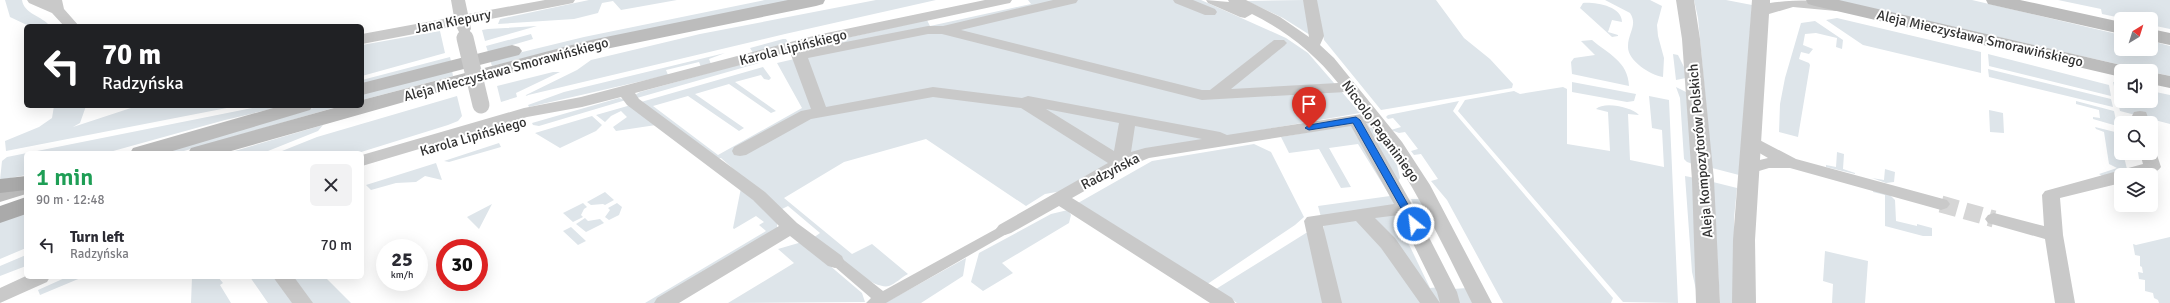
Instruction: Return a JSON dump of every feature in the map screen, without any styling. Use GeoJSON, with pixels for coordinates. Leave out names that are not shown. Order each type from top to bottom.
{"type":"FeatureCollection","features":[{"type":"Feature","properties":{"kind":"main road","name":"Aleja Mieczysława Smorawińskiego"},"geometry":{"type":"LineString","coordinates":[[364,88],[562,38],[744,0]]}},
{"type":"Feature","properties":{"kind":"main road","name":"Aleja Mieczysława Smorawińskiego"},"geometry":{"type":"LineString","coordinates":[[364,107],[590,47],[685,25],[816,0]]}},
{"type":"Feature","properties":{"kind":"main road","name":"Aleja Mieczysława Smorawińskiego"},"geometry":{"type":"LineString","coordinates":[[1815,0],[2114,69]]}},
{"type":"Feature","properties":{"kind":"main road"},"geometry":{"type":"LineString","coordinates":[[1995,0],[2114,26]]}},
{"type":"Feature","properties":{"kind":"main road"},"geometry":{"type":"LineString","coordinates":[[2158,36],[2170,39]]}},
{"type":"Feature","properties":{"kind":"main road"},"geometry":{"type":"LineString","coordinates":[[2158,79],[2170,82]]}},
{"type":"Feature","properties":{"kind":"main road"},"geometry":{"type":"LineString","coordinates":[[148,151],[296,108]]}},
{"type":"Feature","properties":{"kind":"main road","name":"Aleja Mieczysława Smorawińskiego"},"geometry":{"type":"LineString","coordinates":[[206,151],[360,108]]}},
{"type":"Feature","properties":{"kind":"main road"},"geometry":{"type":"LineString","coordinates":[[0,186],[24,183]]}},
{"type":"Feature","properties":{"kind":"main road"},"geometry":{"type":"LineString","coordinates":[[0,194],[24,188]]}},
{"type":"Feature","properties":{"kind":"main road"},"geometry":{"type":"LineString","coordinates":[[0,210],[24,204]]}},
{"type":"Feature","properties":{"kind":"main road"},"geometry":{"type":"LineString","coordinates":[[0,215],[24,205]]}},
{"type":"Feature","properties":{"kind":"street"},"geometry":{"type":"LineString","coordinates":[[34,0],[56,5],[70,24]]}},
{"type":"Feature","properties":{"kind":"street"},"geometry":{"type":"LineString","coordinates":[[458,0],[465,38],[487,127]]}},
{"type":"Feature","properties":{"kind":"street","name":"Jana Kiepury"},"geometry":{"type":"LineString","coordinates":[[364,38],[568,0]]}},
{"type":"Feature","properties":{"kind":"street","name":"Karola Lipińskiego"},"geometry":{"type":"LineString","coordinates":[[364,160],[817,40],[930,26],[1005,0]]}},
{"type":"Feature","properties":{"kind":"street"},"geometry":{"type":"LineString","coordinates":[[820,113],[799,55],[930,26],[1071,0]]}},
{"type":"Feature","properties":{"kind":"street","name":"Niccolo Paganiniego"},"geometry":{"type":"LineString","coordinates":[[1180,0],[1222,3],[1298,35],[1329,62],[1350,87],[1364,118],[1396,146],[1421,185],[1482,303]]}},
{"type":"Feature","properties":{"kind":"street"},"geometry":{"type":"LineString","coordinates":[[1310,0],[1317,36],[1312,46]]}},
{"type":"Feature","properties":{"kind":"street","name":"Aleja Kompozytorów Polskich"},"geometry":{"type":"LineString","coordinates":[[1685,0],[1690,35],[1703,169],[1708,249],[1708,303]]}},
{"type":"Feature","properties":{"kind":"street"},"geometry":{"type":"LineString","coordinates":[[1744,303],[1744,240],[1750,140],[1761,6],[1802,2],[1841,6]]}},
{"type":"Feature","properties":{"kind":"street"},"geometry":{"type":"LineString","coordinates":[[930,26],[1202,95],[1350,87]]}},
{"type":"Feature","properties":{"kind":"street"},"geometry":{"type":"LineString","coordinates":[[1214,95],[1279,43]]}},
{"type":"Feature","properties":{"kind":"street"},"geometry":{"type":"LineString","coordinates":[[625,91],[633,102],[759,196],[791,227],[835,262],[878,301]]}},
{"type":"Feature","properties":{"kind":"street"},"geometry":{"type":"LineString","coordinates":[[740,151],[807,115],[933,92],[1023,104],[1121,163],[1128,120]]}},
{"type":"Feature","properties":{"kind":"street"},"geometry":{"type":"LineString","coordinates":[[1023,104],[1022,100],[1234,139]]}},
{"type":"Feature","properties":{"kind":"street"},"geometry":{"type":"LineString","coordinates":[[1364,118],[1405,208],[1447,292],[1450,303]]}},
{"type":"Feature","properties":{"kind":"street","name":"Radzyńska"},"geometry":{"type":"LineString","coordinates":[[878,301],[1121,163],[1145,153],[1364,118]]}},
{"type":"Feature","properties":{"kind":"street","name":"Karola Lipińskiego"},"geometry":{"type":"LineString","coordinates":[[364,166],[377,164],[487,127]]}},
{"type":"Feature","properties":{"kind":"street"},"geometry":{"type":"LineString","coordinates":[[1750,140],[1790,163],[1941,204]]}},
{"type":"Feature","properties":{"kind":"street"},"geometry":{"type":"LineString","coordinates":[[1749,168],[1769,163],[1790,163]]}},
{"type":"Feature","properties":{"kind":"street"},"geometry":{"type":"LineString","coordinates":[[2065,303],[2054,235],[2051,195],[2114,179]]}},
{"type":"Feature","properties":{"kind":"street"},"geometry":{"type":"LineString","coordinates":[[1059,198],[1225,303]]}},
{"type":"Feature","properties":{"kind":"street"},"geometry":{"type":"LineString","coordinates":[[1332,303],[1313,220],[1405,208]]}},
{"type":"Feature","properties":{"kind":"street"},"geometry":{"type":"LineString","coordinates":[[1360,214],[1388,243],[1430,303]]}},
{"type":"Feature","properties":{"kind":"street"},"geometry":{"type":"LineString","coordinates":[[1994,219],[2054,235]]}},
{"type":"Feature","properties":{"kind":"street"},"geometry":{"type":"LineString","coordinates":[[664,303],[791,227]]}},
{"type":"Feature","properties":{"kind":"street"},"geometry":{"type":"LineString","coordinates":[[0,296],[36,279]]}},
{"type":"Feature","properties":{"kind":"street"},"geometry":{"type":"LineString","coordinates":[[285,279],[303,303]]}},
{"type":"Feature","properties":{"kind":"shaded area"},"geometry":{"type":"Polygon","coordinates":[[[5,0],[22,0],[26,9],[48,24],[25,24],[10,17],[5,0]]]}},
{"type":"Feature","properties":{"kind":"shaded area"},"geometry":{"type":"Polygon","coordinates":[[[589,0],[677,0],[621,10],[613,1],[602,3],[598,13],[574,19],[498,24],[500,19],[589,0]]]}},
{"type":"Feature","properties":{"kind":"shaded area"},"geometry":{"type":"Polygon","coordinates":[[[765,0],[796,0],[585,43],[492,66],[490,60],[584,37],[765,0]]]}},
{"type":"Feature","properties":{"kind":"shaded area"},"geometry":{"type":"Polygon","coordinates":[[[876,0],[936,0],[524,96],[577,70],[591,60],[700,34],[876,0]]]}},
{"type":"Feature","properties":{"kind":"shaded area"},"geometry":{"type":"Polygon","coordinates":[[[1028,0],[1201,0],[1286,38],[1308,53],[1360,113],[1129,153],[1062,191],[1045,194],[1026,206],[926,139],[844,162],[784,198],[852,254],[872,244],[908,274],[894,284],[889,286],[881,286],[861,276],[813,238],[820,233],[788,206],[780,210],[721,158],[718,159],[641,102],[763,67],[771,78],[769,80],[764,79],[761,75],[735,82],[776,111],[771,113],[729,84],[695,94],[744,128],[739,131],[688,96],[653,106],[718,155],[802,108],[777,63],[803,57],[801,48],[927,20],[930,26],[1031,4],[1028,0]]]}},
{"type":"Feature","properties":{"kind":"shaded area"},"geometry":{"type":"Polygon","coordinates":[[[1305,0],[1310,35],[1283,18],[1247,1],[1305,0]]]}},
{"type":"Feature","properties":{"kind":"shaded area"},"geometry":{"type":"Polygon","coordinates":[[[1316,0],[1436,0],[1464,38],[1490,59],[1513,84],[1512,88],[1381,110],[1324,40],[1316,0]]]}},
{"type":"Feature","properties":{"kind":"shaded area"},"geometry":{"type":"Polygon","coordinates":[[[1605,0],[1650,0],[1662,6],[1657,25],[1658,36],[1664,58],[1663,77],[1646,70],[1631,56],[1628,41],[1633,25],[1632,17],[1630,13],[1605,0]]]}},
{"type":"Feature","properties":{"kind":"shaded area"},"geometry":{"type":"Polygon","coordinates":[[[1694,0],[1726,0],[1752,5],[1739,175],[1712,168],[1698,18],[1694,0]]]}},
{"type":"Feature","properties":{"kind":"shaded area"},"geometry":{"type":"Polygon","coordinates":[[[1834,0],[1972,0],[2114,33],[2114,56],[2158,56],[2158,43],[2170,46],[2170,76],[2158,73],[2158,64],[2117,64],[1834,0]]]}},
{"type":"Feature","properties":{"kind":"shaded area"},"geometry":{"type":"Polygon","coordinates":[[[2058,0],[2170,0],[2170,29],[2158,26],[2158,12],[2114,12],[2114,16],[2102,14],[2101,9],[2058,0]]]}},
{"type":"Feature","properties":{"kind":"shaded area"},"geometry":{"type":"Polygon","coordinates":[[[1583,3],[1601,4],[1618,12],[1622,22],[1612,20],[1608,32],[1618,36],[1612,37],[1580,8],[1583,3]]]}},
{"type":"Feature","properties":{"kind":"shaded area"},"geometry":{"type":"Polygon","coordinates":[[[1837,18],[1981,52],[1981,73],[1863,45],[1826,20],[1837,18]]]}},
{"type":"Feature","properties":{"kind":"shaded area"},"geometry":{"type":"Polygon","coordinates":[[[1815,21],[1843,40],[1842,49],[1836,47],[1837,38],[1816,33],[1805,34],[1803,45],[1813,49],[1809,54],[1801,52],[1799,59],[1809,63],[1810,65],[1798,137],[1779,132],[1780,104],[1785,78],[1801,23],[1815,21]]]}},
{"type":"Feature","properties":{"kind":"shaded area"},"geometry":{"type":"Polygon","coordinates":[[[537,26],[485,41],[482,30],[488,29],[537,26]]]}},
{"type":"Feature","properties":{"kind":"shaded area"},"geometry":{"type":"Polygon","coordinates":[[[440,31],[445,53],[364,75],[364,45],[440,31]]]}},
{"type":"Feature","properties":{"kind":"shaded area"},"geometry":{"type":"Polygon","coordinates":[[[531,34],[533,39],[488,52],[486,46],[531,34]]]}},
{"type":"Feature","properties":{"kind":"shaded area"},"geometry":{"type":"Polygon","coordinates":[[[786,39],[789,44],[753,53],[750,48],[786,39]]]}},
{"type":"Feature","properties":{"kind":"shaded area"},"geometry":{"type":"Polygon","coordinates":[[[1592,40],[1621,64],[1628,77],[1629,86],[1572,74],[1571,62],[1574,58],[1595,55],[1581,41],[1592,40]]]}},
{"type":"Feature","properties":{"kind":"shaded area"},"geometry":{"type":"Polygon","coordinates":[[[725,53],[709,59],[711,64],[701,67],[699,62],[666,70],[668,75],[529,107],[528,105],[564,92],[725,53]]]}},
{"type":"Feature","properties":{"kind":"shaded area"},"geometry":{"type":"Polygon","coordinates":[[[1673,54],[1678,55],[1686,71],[1686,78],[1676,80],[1673,54]]]}},
{"type":"Feature","properties":{"kind":"shaded area"},"geometry":{"type":"Polygon","coordinates":[[[1988,54],[2109,85],[2111,96],[1989,66],[1988,54]]]}},
{"type":"Feature","properties":{"kind":"shaded area"},"geometry":{"type":"Polygon","coordinates":[[[450,57],[451,61],[364,83],[364,79],[450,57]]]}},
{"type":"Feature","properties":{"kind":"shaded area"},"geometry":{"type":"Polygon","coordinates":[[[748,62],[759,63],[637,98],[635,95],[640,92],[748,62]]]}},
{"type":"Feature","properties":{"kind":"shaded area"},"geometry":{"type":"Polygon","coordinates":[[[1988,69],[2111,99],[2113,107],[1989,77],[1988,69]]]}},
{"type":"Feature","properties":{"kind":"shaded area"},"geometry":{"type":"Polygon","coordinates":[[[452,70],[453,76],[364,99],[364,93],[452,70]]]}},
{"type":"Feature","properties":{"kind":"shaded area"},"geometry":{"type":"Polygon","coordinates":[[[553,72],[560,72],[516,93],[517,97],[501,102],[497,86],[553,72]]]}},
{"type":"Feature","properties":{"kind":"shaded area"},"geometry":{"type":"Polygon","coordinates":[[[1572,82],[1636,94],[1634,101],[1627,102],[1572,92],[1572,82]]]}},
{"type":"Feature","properties":{"kind":"shaded area"},"geometry":{"type":"Polygon","coordinates":[[[1563,87],[1567,89],[1567,144],[1610,151],[1608,112],[1596,109],[1605,105],[1624,107],[1639,115],[1628,114],[1630,160],[1664,167],[1662,130],[1652,128],[1649,96],[1669,100],[1678,303],[1623,302],[1458,111],[1465,100],[1514,91],[1520,94],[1563,87]]]}},
{"type":"Feature","properties":{"kind":"shaded area"},"geometry":{"type":"Polygon","coordinates":[[[1676,87],[1686,92],[1693,164],[1684,159],[1680,98],[1676,87]]]}},
{"type":"Feature","properties":{"kind":"shaded area"},"geometry":{"type":"Polygon","coordinates":[[[2158,92],[2170,95],[2170,124],[2158,121],[2158,116],[2139,116],[2120,111],[2119,108],[2158,108],[2158,92]]]}},
{"type":"Feature","properties":{"kind":"shaded area"},"geometry":{"type":"Polygon","coordinates":[[[457,96],[462,116],[458,121],[448,125],[364,151],[282,151],[317,137],[457,96]]]}},
{"type":"Feature","properties":{"kind":"shaded area"},"geometry":{"type":"Polygon","coordinates":[[[619,98],[626,100],[539,126],[533,125],[532,123],[619,98]]]}},
{"type":"Feature","properties":{"kind":"shaded area"},"geometry":{"type":"Polygon","coordinates":[[[1459,101],[1453,111],[1613,298],[1611,303],[1503,303],[1447,200],[1431,181],[1438,179],[1421,154],[1414,155],[1411,151],[1418,149],[1405,132],[1399,133],[1391,130],[1401,127],[1393,118],[1388,119],[1386,117],[1388,115],[1459,101]]]}},
{"type":"Feature","properties":{"kind":"shaded area"},"geometry":{"type":"Polygon","coordinates":[[[2076,101],[2114,111],[2114,125],[2093,119],[2093,117],[2100,118],[2099,110],[2076,104],[2076,101]]]}},
{"type":"Feature","properties":{"kind":"shaded area"},"geometry":{"type":"Polygon","coordinates":[[[631,105],[656,125],[616,131],[613,127],[627,117],[621,111],[611,116],[605,122],[596,115],[631,105]]]}},
{"type":"Feature","properties":{"kind":"shaded area"},"geometry":{"type":"Polygon","coordinates":[[[54,108],[85,108],[80,123],[73,127],[131,108],[227,108],[6,151],[5,141],[39,127],[52,118],[54,108]]]}},
{"type":"Feature","properties":{"kind":"shaded area"},"geometry":{"type":"Polygon","coordinates":[[[252,108],[276,108],[225,120],[113,151],[37,151],[252,108]]]}},
{"type":"Feature","properties":{"kind":"shaded area"},"geometry":{"type":"Polygon","coordinates":[[[313,108],[333,108],[184,151],[166,151],[313,108]]]}},
{"type":"Feature","properties":{"kind":"shaded area"},"geometry":{"type":"Polygon","coordinates":[[[1989,110],[2003,113],[2004,133],[1990,132],[1989,110]]]}},
{"type":"Feature","properties":{"kind":"shaded area"},"geometry":{"type":"Polygon","coordinates":[[[592,116],[602,125],[596,131],[560,148],[535,133],[592,116]]]}},
{"type":"Feature","properties":{"kind":"shaded area"},"geometry":{"type":"Polygon","coordinates":[[[1368,122],[1397,165],[1400,178],[1394,188],[1398,206],[1321,217],[1318,206],[1390,196],[1358,144],[1329,148],[1351,187],[1341,188],[1319,149],[1289,153],[1281,137],[1368,122]]]}},
{"type":"Feature","properties":{"kind":"shaded area"},"geometry":{"type":"Polygon","coordinates":[[[323,125],[318,131],[268,151],[235,151],[323,125]]]}},
{"type":"Feature","properties":{"kind":"shaded area"},"geometry":{"type":"Polygon","coordinates":[[[2095,127],[2114,132],[2114,160],[2125,160],[2127,168],[2117,168],[2109,164],[2104,132],[2096,129],[2095,127]]]}},
{"type":"Feature","properties":{"kind":"shaded area"},"geometry":{"type":"Polygon","coordinates":[[[499,143],[501,147],[449,162],[444,161],[499,143]]]}},
{"type":"Feature","properties":{"kind":"shaded area"},"geometry":{"type":"Polygon","coordinates":[[[1254,144],[1271,152],[1304,217],[1295,225],[1206,285],[1078,203],[1152,161],[1254,144]]]}},
{"type":"Feature","properties":{"kind":"shaded area"},"geometry":{"type":"Polygon","coordinates":[[[1837,152],[1844,154],[1843,169],[1855,174],[1826,167],[1826,165],[1836,167],[1837,152]]]}},
{"type":"Feature","properties":{"kind":"shaded area"},"geometry":{"type":"Polygon","coordinates":[[[24,153],[24,175],[0,180],[2,161],[7,157],[24,153]]]}},
{"type":"Feature","properties":{"kind":"shaded area"},"geometry":{"type":"Polygon","coordinates":[[[436,163],[442,180],[425,176],[416,182],[396,183],[371,190],[366,185],[436,163]]]}},
{"type":"Feature","properties":{"kind":"shaded area"},"geometry":{"type":"Polygon","coordinates":[[[1885,169],[1895,172],[1894,182],[1886,183],[1872,178],[1884,180],[1885,169]]]}},
{"type":"Feature","properties":{"kind":"shaded area"},"geometry":{"type":"Polygon","coordinates":[[[2114,169],[2114,173],[2102,176],[2099,174],[2114,169]]]}},
{"type":"Feature","properties":{"kind":"shaded area"},"geometry":{"type":"Polygon","coordinates":[[[1685,176],[1695,178],[1697,294],[1692,272],[1685,176]]]}},
{"type":"Feature","properties":{"kind":"shaded area"},"geometry":{"type":"Polygon","coordinates":[[[1713,182],[1737,188],[1734,218],[1734,303],[1720,303],[1713,182]]]}},
{"type":"Feature","properties":{"kind":"shaded area"},"geometry":{"type":"Polygon","coordinates":[[[741,188],[755,199],[777,223],[777,230],[656,303],[645,303],[766,231],[759,225],[764,222],[756,216],[734,229],[733,228],[741,188]]]}},
{"type":"Feature","properties":{"kind":"shaded area"},"geometry":{"type":"Polygon","coordinates":[[[1873,190],[1889,194],[1895,200],[1896,221],[1932,228],[1932,236],[1923,236],[1885,226],[1885,195],[1873,192],[1873,190]]]}},
{"type":"Feature","properties":{"kind":"shaded area"},"geometry":{"type":"Polygon","coordinates":[[[605,192],[614,200],[605,205],[591,205],[587,202],[605,192]]]}},
{"type":"Feature","properties":{"kind":"shaded area"},"geometry":{"type":"Polygon","coordinates":[[[1411,199],[1423,199],[1435,222],[1422,223],[1411,199]]]}},
{"type":"Feature","properties":{"kind":"shaded area"},"geometry":{"type":"Polygon","coordinates":[[[583,203],[587,207],[581,215],[583,217],[573,222],[563,213],[583,203]]]}},
{"type":"Feature","properties":{"kind":"shaded area"},"geometry":{"type":"Polygon","coordinates":[[[617,203],[622,207],[619,215],[609,220],[605,217],[610,210],[608,208],[617,203]]]}},
{"type":"Feature","properties":{"kind":"shaded area"},"geometry":{"type":"Polygon","coordinates":[[[492,204],[479,229],[467,217],[492,204]]]}},
{"type":"Feature","properties":{"kind":"shaded area"},"geometry":{"type":"Polygon","coordinates":[[[1068,210],[1071,215],[1069,223],[1002,263],[1013,273],[983,291],[971,282],[979,253],[1051,214],[1068,210]]]}},
{"type":"Feature","properties":{"kind":"shaded area"},"geometry":{"type":"Polygon","coordinates":[[[1401,211],[1408,224],[1400,226],[1430,288],[1441,287],[1447,303],[1434,303],[1365,215],[1401,211]]]}},
{"type":"Feature","properties":{"kind":"shaded area"},"geometry":{"type":"Polygon","coordinates":[[[24,213],[24,249],[0,259],[0,220],[24,213]]]}},
{"type":"Feature","properties":{"kind":"shaded area"},"geometry":{"type":"Polygon","coordinates":[[[1358,217],[1426,303],[1237,303],[1216,289],[1306,233],[1324,233],[1323,222],[1358,217]]]}},
{"type":"Feature","properties":{"kind":"shaded area"},"geometry":{"type":"Polygon","coordinates":[[[585,218],[588,221],[600,219],[604,223],[586,232],[576,224],[585,218]]]}},
{"type":"Feature","properties":{"kind":"shaded area"},"geometry":{"type":"Polygon","coordinates":[[[571,227],[586,241],[578,245],[563,231],[571,227]]]}},
{"type":"Feature","properties":{"kind":"shaded area"},"geometry":{"type":"Polygon","coordinates":[[[2170,237],[2170,303],[2159,303],[2158,300],[2154,298],[2153,293],[2145,291],[2145,280],[2139,279],[2138,272],[2143,273],[2142,267],[2140,266],[2140,256],[2135,255],[2133,244],[2136,245],[2170,237]]]}},
{"type":"Feature","properties":{"kind":"shaded area"},"geometry":{"type":"Polygon","coordinates":[[[802,242],[862,293],[865,302],[728,303],[794,263],[778,249],[802,242]]]}},
{"type":"Feature","properties":{"kind":"shaded area"},"geometry":{"type":"Polygon","coordinates":[[[1825,251],[1868,261],[1865,303],[1832,303],[1833,284],[1823,281],[1825,251]]]}},
{"type":"Feature","properties":{"kind":"shaded area"},"geometry":{"type":"Polygon","coordinates":[[[24,256],[24,267],[0,276],[0,266],[24,256]]]}},
{"type":"Feature","properties":{"kind":"shaded area"},"geometry":{"type":"Polygon","coordinates":[[[966,258],[963,276],[921,303],[885,303],[966,258]]]}},
{"type":"Feature","properties":{"kind":"shaded area"},"geometry":{"type":"Polygon","coordinates":[[[63,279],[78,279],[40,295],[38,290],[63,279]]]}},
{"type":"Feature","properties":{"kind":"shaded area"},"geometry":{"type":"Polygon","coordinates":[[[192,279],[220,279],[223,283],[220,285],[231,303],[191,303],[192,279]]]}},
{"type":"Feature","properties":{"kind":"shaded area"},"geometry":{"type":"Polygon","coordinates":[[[251,279],[327,279],[351,303],[268,303],[251,279]]]}},
{"type":"Feature","properties":{"kind":"shaded area"},"geometry":{"type":"Polygon","coordinates":[[[1467,288],[1473,303],[1458,303],[1453,289],[1467,288]]]}},
{"type":"Feature","properties":{"kind":"tunnel"},"geometry":{"type":"LineString","coordinates":[[1941,204],[1994,219]]}},
{"type":"Feature","properties":{"kind":"route"},"geometry":{"type":"LineString","coordinates":[[1309,128],[1356,120],[1414,224]]}}]}
